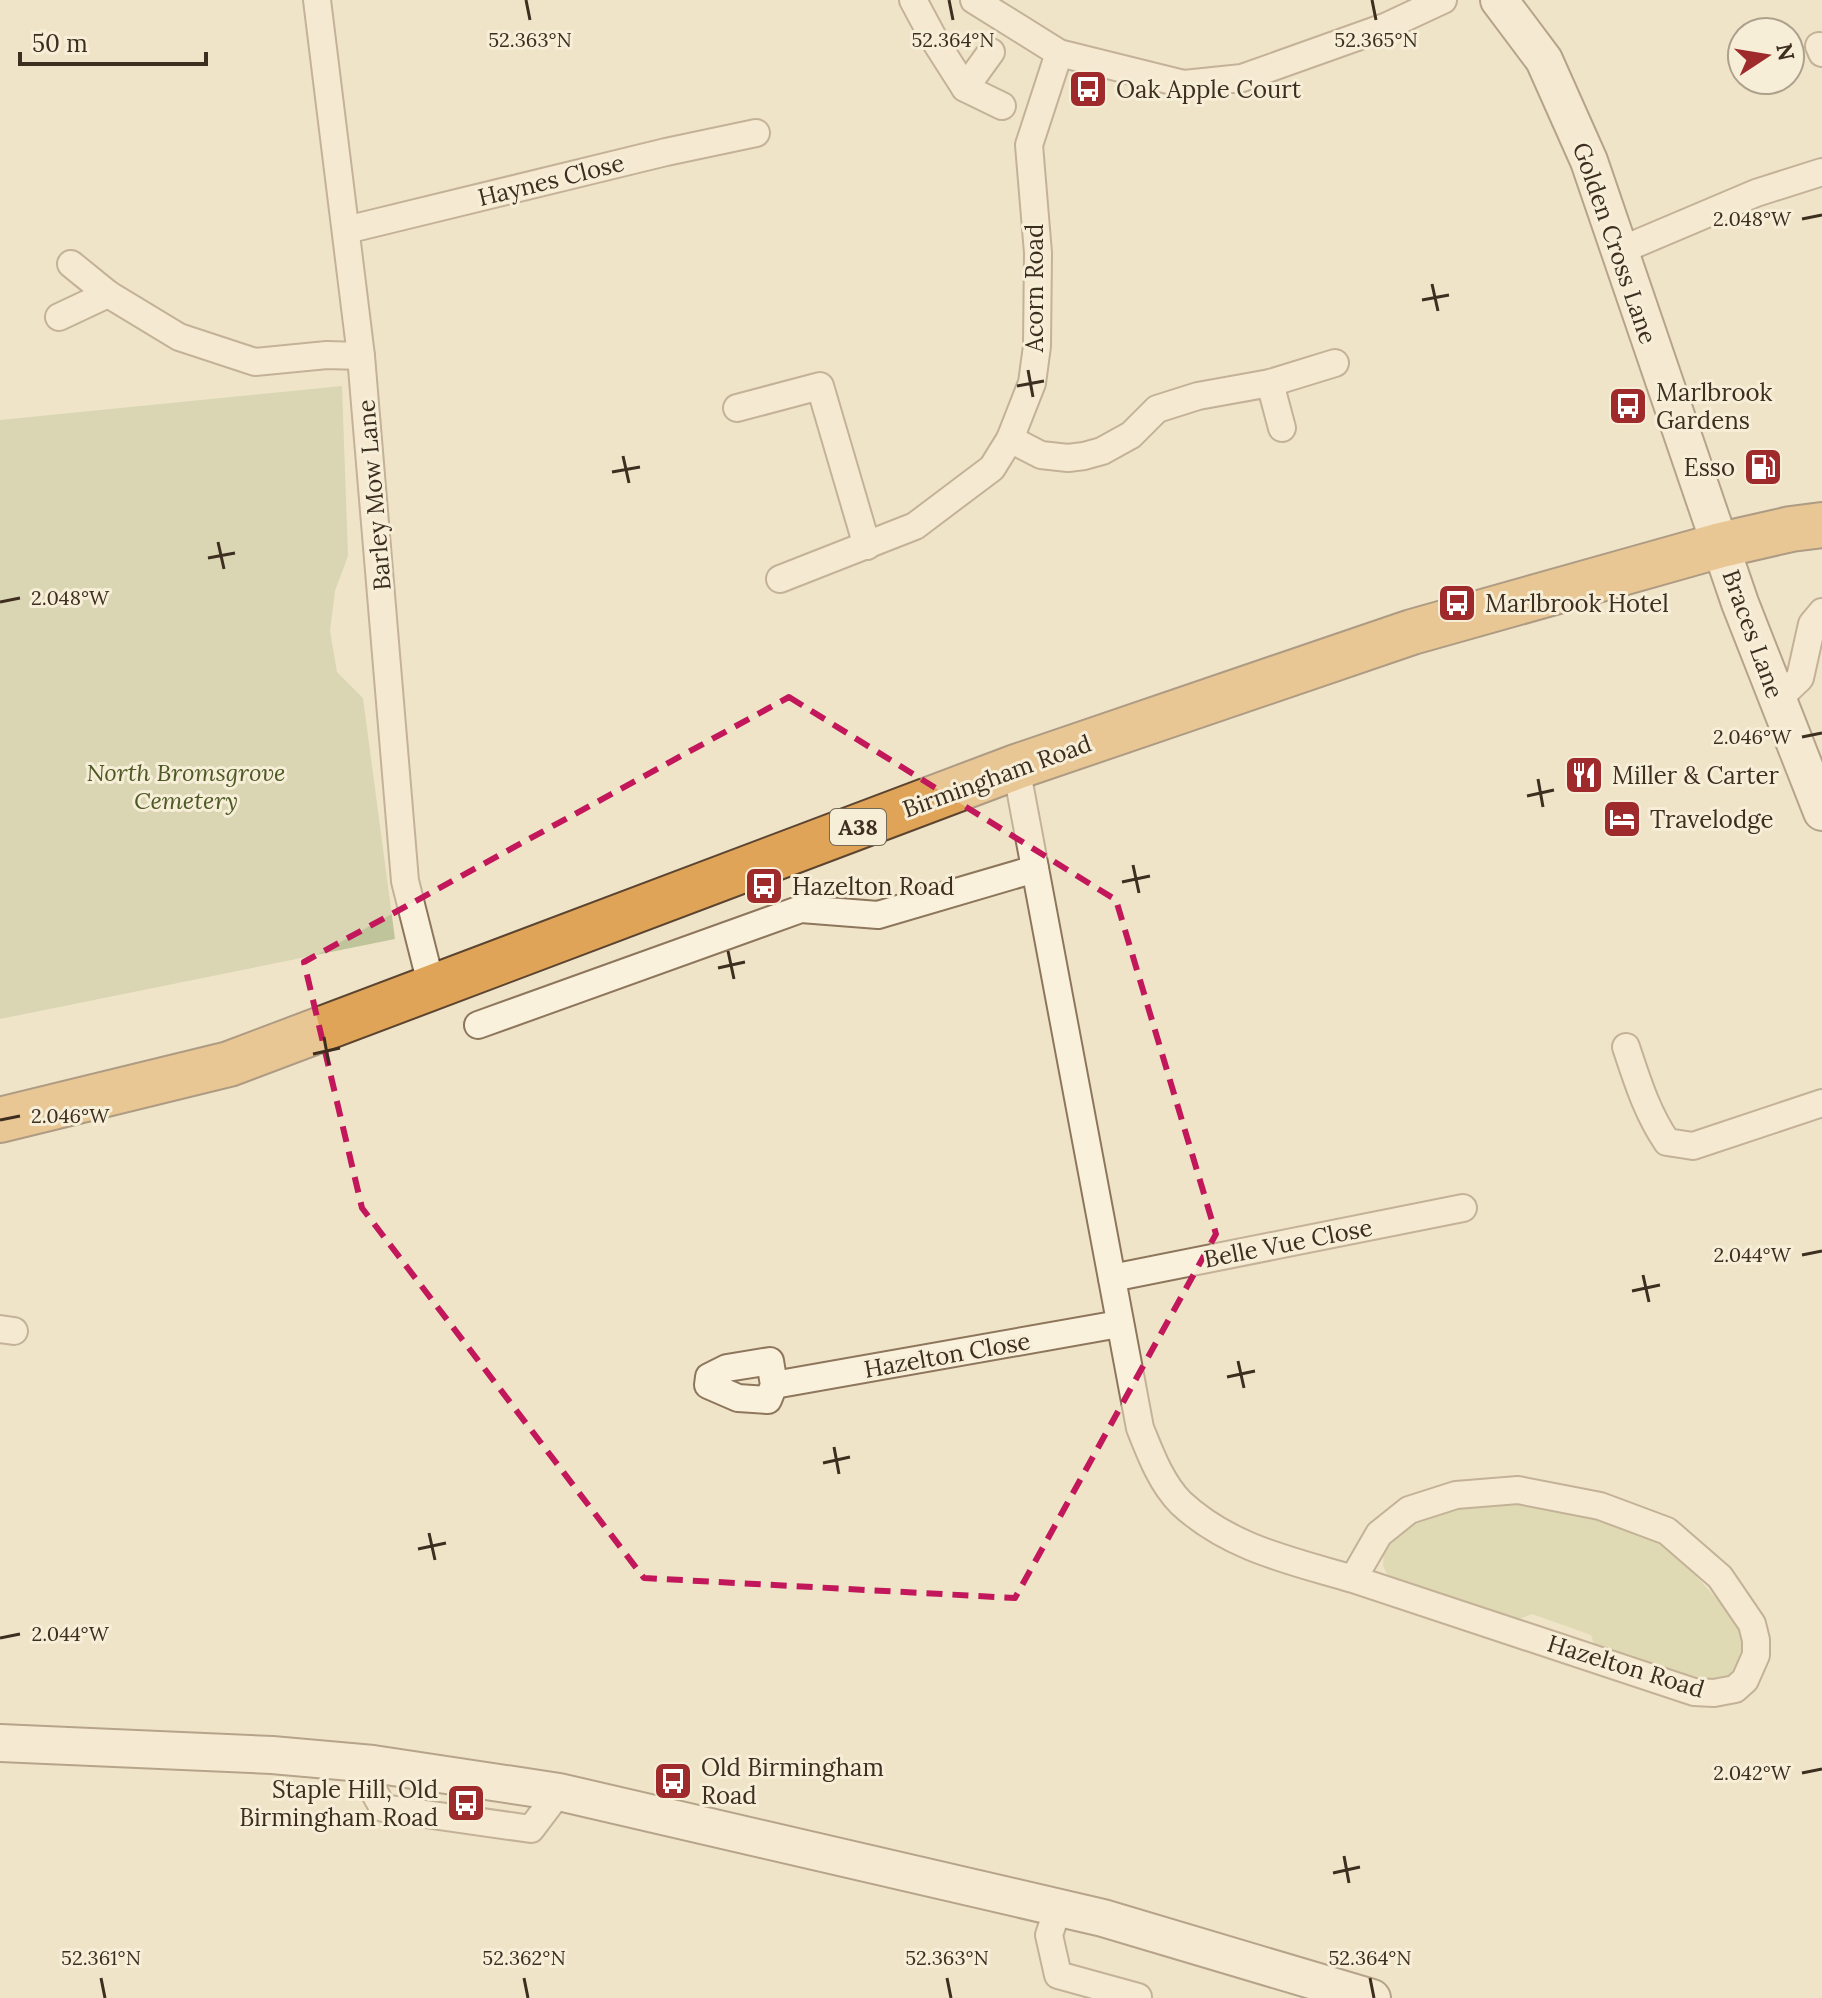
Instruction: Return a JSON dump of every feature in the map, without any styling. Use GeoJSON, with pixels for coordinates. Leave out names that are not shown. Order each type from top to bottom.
{"type":"FeatureCollection","features":[{"type":"Feature","properties":{"kind":"highway","name":"Birmingham Road"},"geometry":{"type":"LineString","coordinates":[[0,1120],[229,1064],[1016,767],[1412,632],[1721,545],[1822,525]]}},
{"type":"Feature","properties":{"kind":"main road","name":"Golden Cross Lane"},"geometry":{"type":"LineString","coordinates":[[1499,0],[1544,60],[1589,161],[1721,545]]}},
{"type":"Feature","properties":{"kind":"main road","name":"Braces Lane"},"geometry":{"type":"LineString","coordinates":[[1721,545],[1777,700],[1822,812]]}},
{"type":"Feature","properties":{"kind":"main road"},"geometry":{"type":"LineString","coordinates":[[0,1743],[272,1755],[373,1764],[559,1792],[1103,1918],[1372,1998]]}},
{"type":"Feature","properties":{"kind":"street","name":"Barley Mow Lane"},"geometry":{"type":"LineString","coordinates":[[317,0],[361,356],[405,881],[432,988]]}},
{"type":"Feature","properties":{"kind":"street"},"geometry":{"type":"LineString","coordinates":[[913,0],[965,88],[1002,106]]}},
{"type":"Feature","properties":{"kind":"street"},"geometry":{"type":"LineString","coordinates":[[974,0],[1059,53],[1184,84],[1242,78],[1385,27],[1443,0]]}},
{"type":"Feature","properties":{"kind":"street"},"geometry":{"type":"LineString","coordinates":[[965,88],[991,52]]}},
{"type":"Feature","properties":{"kind":"street","name":"Acorn Road"},"geometry":{"type":"LineString","coordinates":[[780,579],[915,526],[992,468],[1010,439],[1032,383],[1037,346],[1038,253],[1029,145],[1059,53]]}},
{"type":"Feature","properties":{"kind":"street","name":"Haynes Close"},"geometry":{"type":"LineString","coordinates":[[346,230],[756,133]]}},
{"type":"Feature","properties":{"kind":"street"},"geometry":{"type":"LineString","coordinates":[[1619,251],[1756,193],[1822,172]]}},
{"type":"Feature","properties":{"kind":"street"},"geometry":{"type":"LineString","coordinates":[[71,264],[108,294],[179,337],[255,362],[327,355],[361,356]]}},
{"type":"Feature","properties":{"kind":"street"},"geometry":{"type":"LineString","coordinates":[[59,317],[108,294]]}},
{"type":"Feature","properties":{"kind":"street"},"geometry":{"type":"LineString","coordinates":[[1010,439],[1041,455],[1084,456],[1102,451],[1131,435],[1157,409],[1198,396],[1270,383],[1335,363]]}},
{"type":"Feature","properties":{"kind":"street"},"geometry":{"type":"LineString","coordinates":[[1270,383],[1282,428]]}},
{"type":"Feature","properties":{"kind":"street"},"geometry":{"type":"LineString","coordinates":[[737,408],[820,386],[867,546]]}},
{"type":"Feature","properties":{"kind":"street"},"geometry":{"type":"LineString","coordinates":[[1777,700],[1800,678],[1812,624],[1822,612]]}},
{"type":"Feature","properties":{"kind":"street","name":"Hazelton Road"},"geometry":{"type":"LineString","coordinates":[[1016,767],[1140,1428],[1156,1467],[1180,1501],[1213,1526],[1257,1551],[1353,1579],[1694,1692],[1714,1693],[1735,1689],[1745,1680],[1756,1655],[1752,1624],[1720,1577],[1667,1531],[1600,1506],[1518,1490],[1456,1495],[1409,1510],[1379,1534],[1353,1579]]}},
{"type":"Feature","properties":{"kind":"street"},"geometry":{"type":"LineString","coordinates":[[478,1025],[801,909],[878,915],[1035,869]]}},
{"type":"Feature","properties":{"kind":"street"},"geometry":{"type":"LineString","coordinates":[[1626,1047],[1655,1124],[1667,1142],[1693,1146],[1822,1103]]}},
{"type":"Feature","properties":{"kind":"street","name":"Belle Vue Close"},"geometry":{"type":"LineString","coordinates":[[1112,1278],[1463,1208]]}},
{"type":"Feature","properties":{"kind":"street","name":"Hazelton Close"},"geometry":{"type":"LineString","coordinates":[[774,1385],[1119,1324]]}},
{"type":"Feature","properties":{"kind":"street"},"geometry":{"type":"LineString","coordinates":[[1058,1908],[1049,1935],[1058,1975],[1138,1997]]}},
{"type":"Feature","properties":{"kind":"highlighted area"},"geometry":{"type":"Polygon","coordinates":[[[789,697],[1116,900],[1216,1234],[1015,1598],[644,1578],[362,1208],[304,962],[789,697]]]}},
{"type":"Feature","properties":{"kind":"green space","name":"North Bromsgrove Cemetery"},"geometry":{"type":"Polygon","coordinates":[[[342,386],[348,556],[335,591],[330,631],[337,672],[363,698],[395,939],[0,1019],[0,420],[342,386]]]}},
{"type":"Feature","properties":{"kind":"green space"},"geometry":{"type":"Polygon","coordinates":[[[1510,1498],[1555,1505],[1566,1514],[1625,1526],[1664,1541],[1729,1612],[1744,1635],[1744,1649],[1736,1670],[1724,1679],[1703,1682],[1595,1647],[1591,1635],[1532,1614],[1515,1621],[1392,1584],[1383,1566],[1384,1542],[1424,1513],[1510,1498]]]}},
{"type":"Feature","properties":{"kind":"place","name":"Oak Apple Court"},"geometry":{"type":"Point","coordinates":[1088,89]}},
{"type":"Feature","properties":{"kind":"place","name":"Marlbrook Gardens"},"geometry":{"type":"Point","coordinates":[1628,406]}},
{"type":"Feature","properties":{"kind":"place","name":"Esso"},"geometry":{"type":"Point","coordinates":[1763,467]}},
{"type":"Feature","properties":{"kind":"place","name":"Marlbrook Hotel"},"geometry":{"type":"Point","coordinates":[1457,603]}},
{"type":"Feature","properties":{"kind":"place","name":"Miller & Carter"},"geometry":{"type":"Point","coordinates":[1584,775]}},
{"type":"Feature","properties":{"kind":"place","name":"Travelodge"},"geometry":{"type":"Point","coordinates":[1622,819]}},
{"type":"Feature","properties":{"kind":"place","name":"Hazelton Road"},"geometry":{"type":"Point","coordinates":[764,886]}},
{"type":"Feature","properties":{"kind":"place","name":"Old Birmingham Road"},"geometry":{"type":"Point","coordinates":[673,1781]}},
{"type":"Feature","properties":{"kind":"place","name":"Staple Hill, Old Birmingham Road"},"geometry":{"type":"Point","coordinates":[466,1803]}}]}
